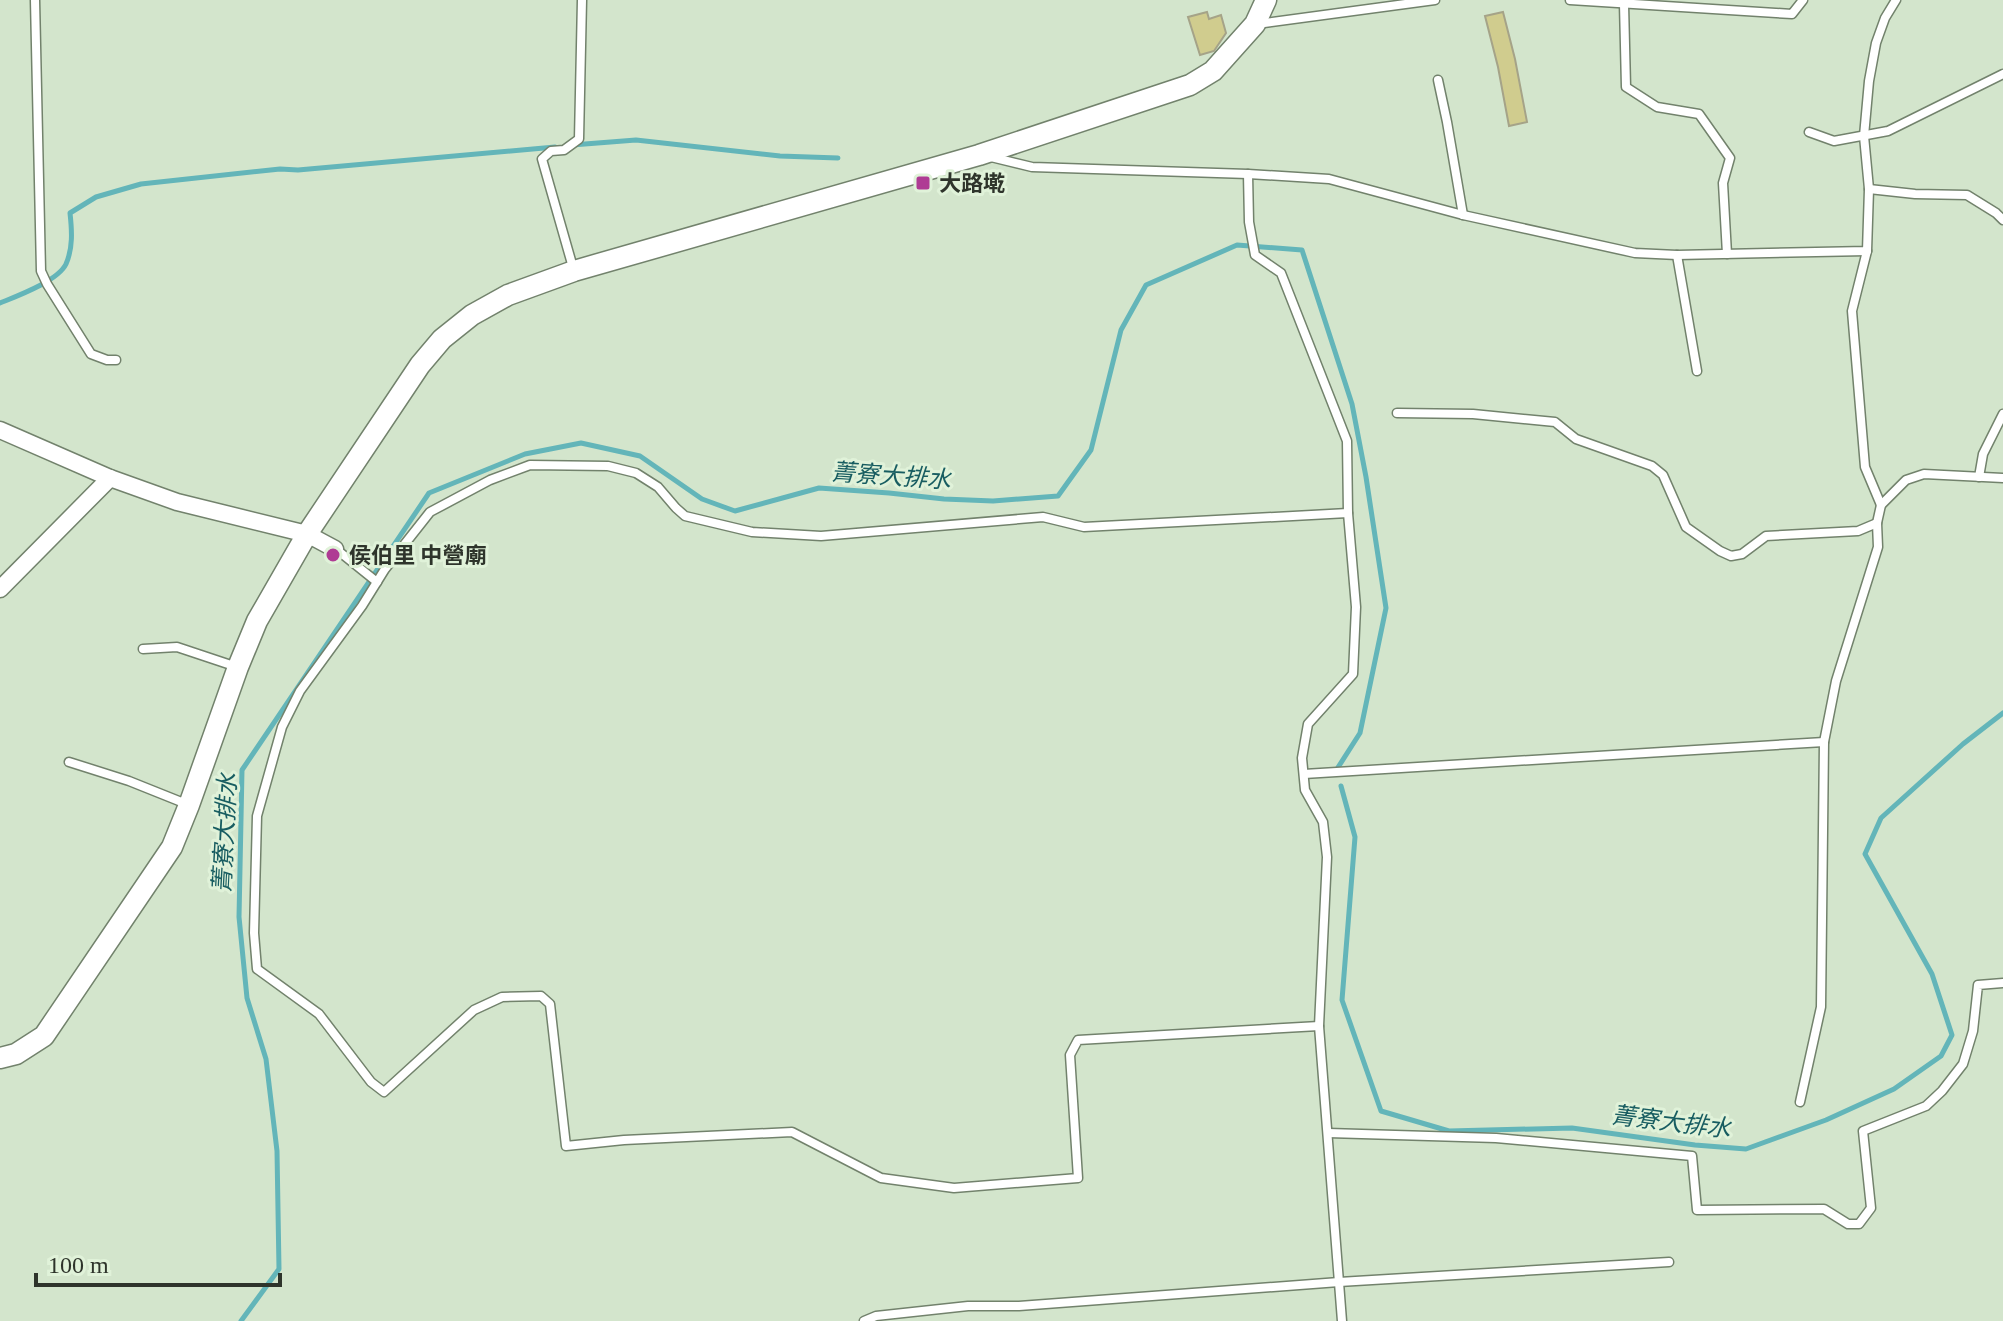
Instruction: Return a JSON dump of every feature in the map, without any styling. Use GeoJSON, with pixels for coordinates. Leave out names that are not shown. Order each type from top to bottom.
{"type":"FeatureCollection","features":[{"type":"Feature","properties":{"kind":"street"},"geometry":{"type":"LineString","coordinates":[[0,1058],[16,1054],[44,1036],[172,847],[257,621],[307,534],[420,365],[442,339],[472,315],[508,295],[574,271],[979,155],[1190,85],[1213,71],[1255,24],[1266,0]]}},
{"type":"Feature","properties":{"kind":"street"},"geometry":{"type":"LineString","coordinates":[[0,430],[110,478],[177,502],[307,534],[335,549]]}},
{"type":"Feature","properties":{"kind":"street"},"geometry":{"type":"LineString","coordinates":[[2,581],[110,478]]}},
{"type":"Feature","properties":{"kind":"lane"},"geometry":{"type":"LineString","coordinates":[[35,0],[41,271],[91,354],[116,360]]}},
{"type":"Feature","properties":{"kind":"lane"},"geometry":{"type":"LineString","coordinates":[[574,271],[542,159],[551,151],[564,150],[579,139],[582,0]]}},
{"type":"Feature","properties":{"kind":"lane"},"geometry":{"type":"LineString","coordinates":[[1255,24],[1435,0]]}},
{"type":"Feature","properties":{"kind":"lane"},"geometry":{"type":"LineString","coordinates":[[1570,0],[1792,14],[1803,0]]}},
{"type":"Feature","properties":{"kind":"lane"},"geometry":{"type":"LineString","coordinates":[[1881,505],[1865,467],[1852,311],[1867,251],[1869,189],[1864,136],[1869,81],[1876,43],[1896,0]]}},
{"type":"Feature","properties":{"kind":"lane"},"geometry":{"type":"LineString","coordinates":[[1624,4],[1626,87],[1657,107],[1699,114],[1730,158],[1723,183],[1727,254]]}},
{"type":"Feature","properties":{"kind":"lane"},"geometry":{"type":"LineString","coordinates":[[1809,132],[1834,141],[1888,131],[2003,74]]}},
{"type":"Feature","properties":{"kind":"lane"},"geometry":{"type":"LineString","coordinates":[[1438,80],[1463,215]]}},
{"type":"Feature","properties":{"kind":"lane"},"geometry":{"type":"LineString","coordinates":[[979,155],[1032,167],[1329,179],[1463,215],[1635,253],[1867,251]]}},
{"type":"Feature","properties":{"kind":"lane"},"geometry":{"type":"LineString","coordinates":[[1248,174],[1249,222],[1255,255],[1281,273],[1347,441],[1348,513],[1356,607],[1353,674],[1308,724],[1302,758],[1305,790],[1323,822],[1327,857],[1319,1026],[1342,1321]]}},
{"type":"Feature","properties":{"kind":"lane"},"geometry":{"type":"LineString","coordinates":[[1869,189],[1967,195],[2003,220]]}},
{"type":"Feature","properties":{"kind":"lane"},"geometry":{"type":"LineString","coordinates":[[1677,255],[1697,371]]}},
{"type":"Feature","properties":{"kind":"lane"},"geometry":{"type":"LineString","coordinates":[[1397,413],[1473,414],[1555,422],[1576,439],[1652,466],[1663,475],[1686,527],[1731,556],[1742,554],[1766,536],[1858,531],[1877,523]]}},
{"type":"Feature","properties":{"kind":"lane"},"geometry":{"type":"LineString","coordinates":[[1979,477],[1983,454],[2003,414]]}},
{"type":"Feature","properties":{"kind":"lane"},"geometry":{"type":"LineString","coordinates":[[1319,1026],[1078,1040],[1070,1055],[1078,1178],[954,1188],[881,1178],[792,1132],[624,1140],[566,1146],[550,1004],[541,996],[502,997],[474,1010],[384,1092],[371,1082],[319,1014],[257,969],[254,933],[257,816],[282,727],[300,691],[362,606],[375,580],[430,512],[490,480],[530,465],[608,466],[636,473],[658,487],[685,516],[752,532],[821,536],[1043,517],[1084,527],[1348,513]]}},
{"type":"Feature","properties":{"kind":"lane"},"geometry":{"type":"LineString","coordinates":[[1800,1102],[1821,1007],[1824,742],[1836,681],[1878,547],[1877,523],[1881,505],[1906,480],[1924,474],[2003,478]]}},
{"type":"Feature","properties":{"kind":"lane"},"geometry":{"type":"LineString","coordinates":[[335,549],[375,580]]}},
{"type":"Feature","properties":{"kind":"lane"},"geometry":{"type":"LineString","coordinates":[[143,649],[177,647],[238,667]]}},
{"type":"Feature","properties":{"kind":"lane"},"geometry":{"type":"LineString","coordinates":[[1304,774],[1824,742]]}},
{"type":"Feature","properties":{"kind":"lane"},"geometry":{"type":"LineString","coordinates":[[69,762],[189,805]]}},
{"type":"Feature","properties":{"kind":"lane"},"geometry":{"type":"LineString","coordinates":[[1328,1133],[1496,1138],[1692,1156],[1697,1210],[1824,1209],[1848,1224],[1859,1224],[1871,1208],[1863,1131],[1926,1106],[1942,1091],[1963,1064],[1973,1031],[1978,985],[2003,983]]}},
{"type":"Feature","properties":{"kind":"lane"},"geometry":{"type":"LineString","coordinates":[[864,1321],[876,1316],[968,1306],[1019,1306],[1669,1262]]}},
{"type":"Feature","properties":{"kind":"building"},"geometry":{"type":"Polygon","coordinates":[[[1207,12],[1209,19],[1221,15],[1226,33],[1214,51],[1200,55],[1188,17],[1207,12]]]}},
{"type":"Feature","properties":{"kind":"building"},"geometry":{"type":"Polygon","coordinates":[[[1503,12],[1527,122],[1509,126],[1485,16],[1503,12]]]}},
{"type":"Feature","properties":{"kind":"waterway"},"geometry":{"type":"LineString","coordinates":[[572,145],[636,140],[780,156],[838,158]]}},
{"type":"Feature","properties":{"kind":"waterway"},"geometry":{"type":"LineString","coordinates":[[0,303],[36,287],[62,270],[71,246],[70,213],[96,197],[141,184],[280,169],[298,170],[555,147]]}},
{"type":"Feature","properties":{"kind":"waterway","name":"菁寮大排水"},"geometry":{"type":"LineString","coordinates":[[241,1321],[279,1269],[277,1151],[266,1059],[247,998],[239,917],[242,770],[429,493],[525,454],[581,443],[640,456],[702,499],[735,511],[819,488],[993,501],[1058,496],[1091,450],[1121,330],[1146,285],[1237,245],[1302,250],[1352,404],[1386,608],[1360,733],[1337,769]]}},
{"type":"Feature","properties":{"kind":"waterway","name":"菁寮大排水"},"geometry":{"type":"LineString","coordinates":[[1341,786],[1355,837],[1342,1000],[1381,1111],[1449,1131],[1572,1128],[1746,1149],[1826,1120],[1894,1089],[1941,1056],[1952,1035],[1932,974],[1865,854],[1881,818],[1963,744],[2003,713]]}},
{"type":"Feature","properties":{"kind":"place","name":"大路墘"},"geometry":{"type":"Point","coordinates":[923,183]}},
{"type":"Feature","properties":{"kind":"place","name":"侯伯里 中營廟"},"geometry":{"type":"Point","coordinates":[333,555]}}]}
